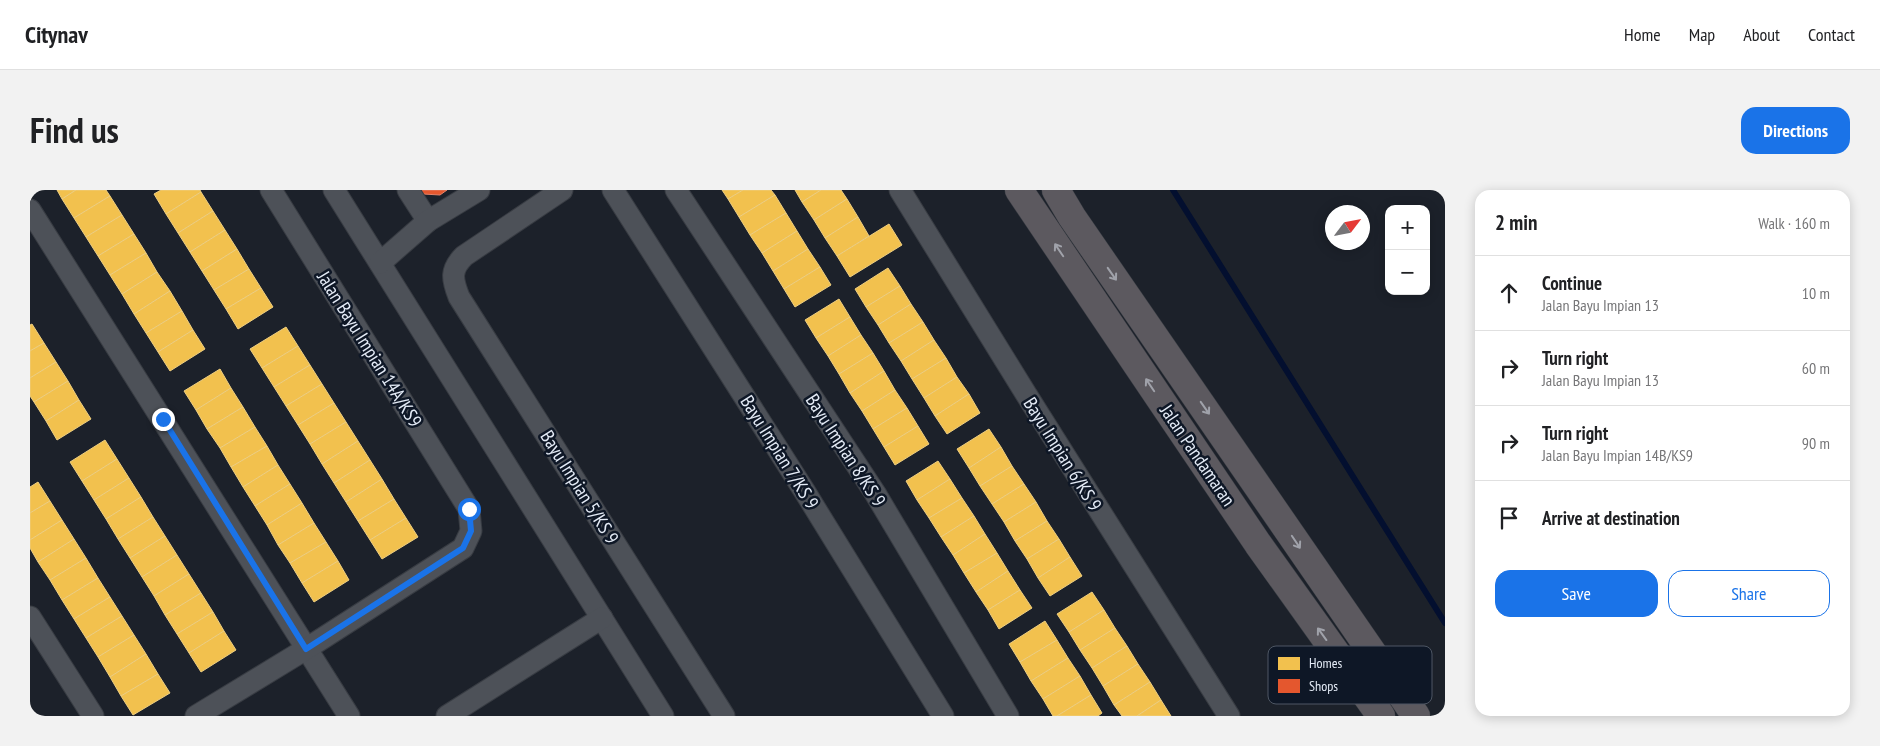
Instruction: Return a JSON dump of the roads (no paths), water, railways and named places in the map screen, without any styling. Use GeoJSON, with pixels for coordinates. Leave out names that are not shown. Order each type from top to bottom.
{"type":"FeatureCollection","features":[{"type":"Feature","properties":{"kind":"main road","name":"Jalan Pandamaran"},"geometry":{"type":"LineString","coordinates":[[1019,190],[1258,544],[1331,646]]}},
{"type":"Feature","properties":{"kind":"main road","name":"Jalan Pandamaran"},"geometry":{"type":"LineString","coordinates":[[1056,190],[1072,218],[1368,646]]}},
{"type":"Feature","properties":{"kind":"main road","name":"Jalan Pandamaran"},"geometry":{"type":"LineString","coordinates":[[1372,704],[1381,716]]}},
{"type":"Feature","properties":{"kind":"main road","name":"Jalan Pandamaran"},"geometry":{"type":"LineString","coordinates":[[1408,704],[1416,716]]}},
{"type":"Feature","properties":{"kind":"street","name":"Jalan Bayu Impian 14A/KS9"},"geometry":{"type":"LineString","coordinates":[[271,190],[469,509],[471,531],[463,548],[306,649]]}},
{"type":"Feature","properties":{"kind":"street"},"geometry":{"type":"LineString","coordinates":[[334,190],[663,716]]}},
{"type":"Feature","properties":{"kind":"street"},"geometry":{"type":"LineString","coordinates":[[408,190],[428,220]]}},
{"type":"Feature","properties":{"kind":"street"},"geometry":{"type":"LineString","coordinates":[[380,263],[428,220],[479,190]]}},
{"type":"Feature","properties":{"kind":"street","name":"Bayu Impian 5/KS 9"},"geometry":{"type":"LineString","coordinates":[[562,190],[464,256],[454,270],[454,284],[459,297],[724,716]]}},
{"type":"Feature","properties":{"kind":"street","name":"Bayu Impian 7/KS 9"},"geometry":{"type":"LineString","coordinates":[[614,190],[805,492],[943,716]]}},
{"type":"Feature","properties":{"kind":"street","name":"Bayu Impian 8/KS 9"},"geometry":{"type":"LineString","coordinates":[[676,190],[875,494],[1008,716]]}},
{"type":"Feature","properties":{"kind":"street","name":"Bayu Impian 6/KS 9"},"geometry":{"type":"LineString","coordinates":[[900,190],[1229,716]]}},
{"type":"Feature","properties":{"kind":"street"},"geometry":{"type":"LineString","coordinates":[[30,210],[158,410],[349,716]]}},
{"type":"Feature","properties":{"kind":"street"},"geometry":{"type":"LineString","coordinates":[[30,617],[93,716]]}},
{"type":"Feature","properties":{"kind":"street"},"geometry":{"type":"LineString","coordinates":[[447,716],[602,618]]}},
{"type":"Feature","properties":{"kind":"street"},"geometry":{"type":"LineString","coordinates":[[196,716],[306,649]]}},
{"type":"Feature","properties":{"kind":"waterway"},"geometry":{"type":"LineString","coordinates":[[1173,190],[1445,623]]}}]}
